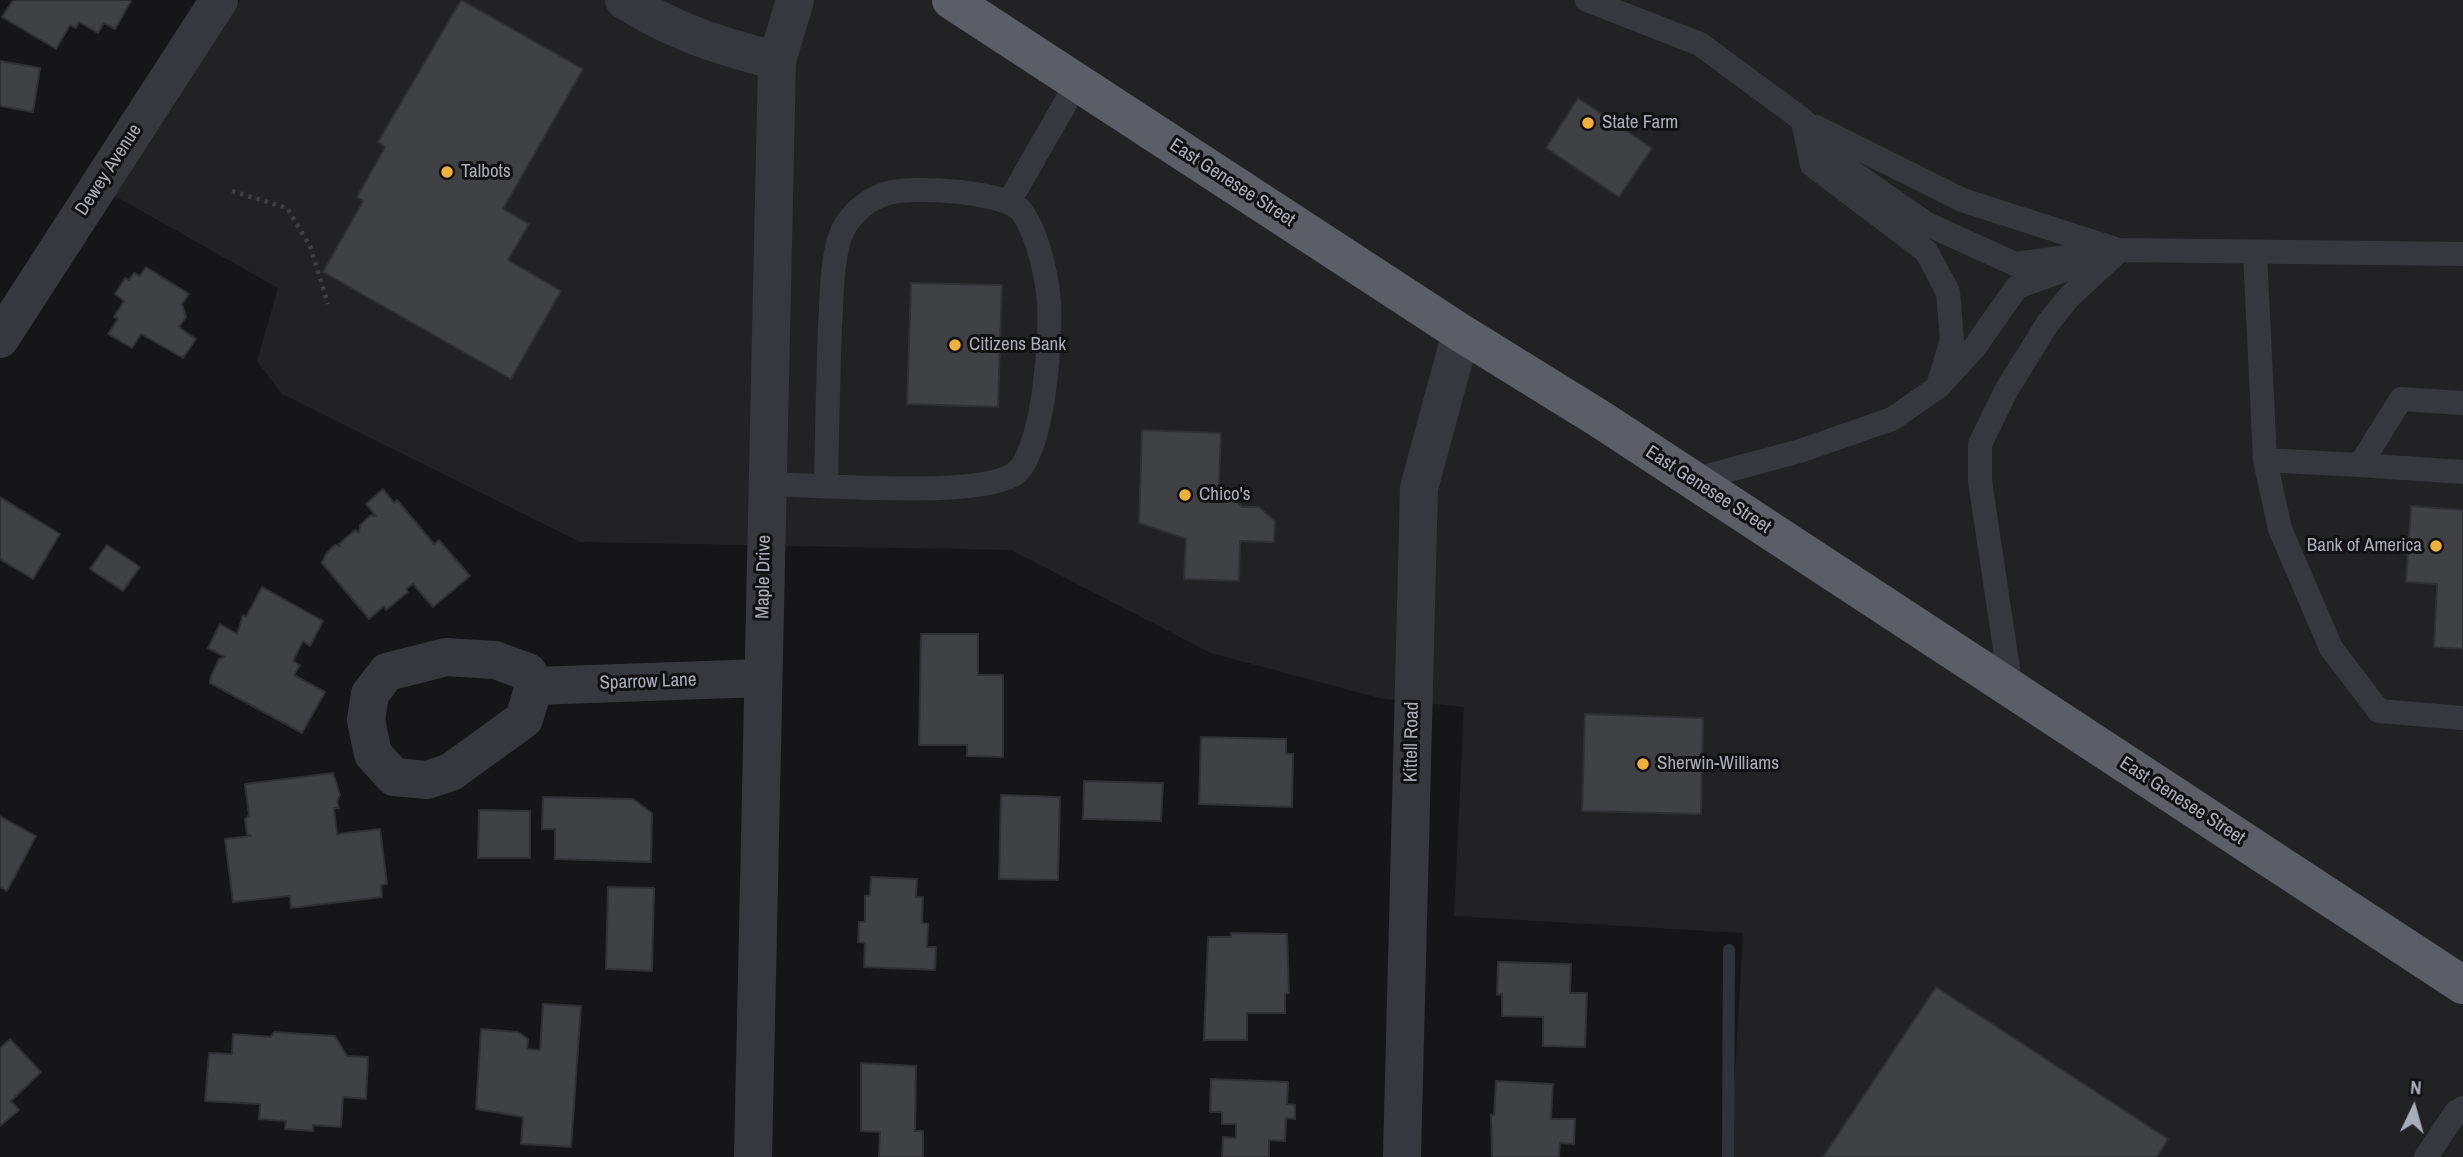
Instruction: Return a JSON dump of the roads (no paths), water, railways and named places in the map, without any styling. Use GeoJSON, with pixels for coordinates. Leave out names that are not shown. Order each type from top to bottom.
{"type":"FeatureCollection","features":[{"type":"Feature","properties":{"kind":"highway","name":"East Genesee Street"},"geometry":{"type":"LineString","coordinates":[[951,0],[1461,333],[1692,480],[2463,985]]}},
{"type":"Feature","properties":{"kind":"street","name":"Dewey Avenue"},"geometry":{"type":"LineString","coordinates":[[0,339],[219,0]]}},
{"type":"Feature","properties":{"kind":"street"},"geometry":{"type":"LineString","coordinates":[[624,0],[665,26],[706,42],[776,61]]}},
{"type":"Feature","properties":{"kind":"street","name":"Maple Drive"},"geometry":{"type":"LineString","coordinates":[[752,1157],[776,61],[795,0]]}},
{"type":"Feature","properties":{"kind":"street","name":"Kittell Road"},"geometry":{"type":"LineString","coordinates":[[1402,1157],[1419,488],[1461,333]]}},
{"type":"Feature","properties":{"kind":"street","name":"Sparrow Lane"},"geometry":{"type":"LineString","coordinates":[[534,686],[762,678]]}},
{"type":"Feature","properties":{"kind":"lane"},"geometry":{"type":"LineString","coordinates":[[1587,0],[1700,44],[1803,120],[1962,200],[2120,250]]}},
{"type":"Feature","properties":{"kind":"lane"},"geometry":{"type":"LineString","coordinates":[[1010,200],[1077,83]]}},
{"type":"Feature","properties":{"kind":"lane"},"geometry":{"type":"LineString","coordinates":[[1803,120],[1848,169],[1927,224],[2015,264],[2120,250],[2463,254]]}},
{"type":"Feature","properties":{"kind":"lane"},"geometry":{"type":"LineString","coordinates":[[1803,120],[1812,165],[1926,251],[1948,292],[1952,340],[1938,387]]}},
{"type":"Feature","properties":{"kind":"lane"},"geometry":{"type":"LineString","coordinates":[[766,484],[825,485],[972,487],[998,483],[1017,474],[1032,447],[1046,368],[1049,303],[1034,238],[1022,211],[1010,200],[903,190],[885,194],[852,217],[841,234],[832,282],[825,485]]}},
{"type":"Feature","properties":{"kind":"lane"},"geometry":{"type":"LineString","coordinates":[[1692,480],[1800,452],[1892,419],[1938,387],[1974,348],[2017,287],[2120,250]]}},
{"type":"Feature","properties":{"kind":"lane"},"geometry":{"type":"LineString","coordinates":[[2011,689],[1980,481],[1980,444],[2007,389],[2048,323],[2070,296],[2120,250]]}},
{"type":"Feature","properties":{"kind":"lane"},"geometry":{"type":"LineString","coordinates":[[2255,253],[2265,460],[2280,529],[2331,648],[2379,711],[2463,718]]}},
{"type":"Feature","properties":{"kind":"lane"},"geometry":{"type":"LineString","coordinates":[[2360,465],[2401,399],[2463,403]]}},
{"type":"Feature","properties":{"kind":"lane"},"geometry":{"type":"LineString","coordinates":[[2265,460],[2463,472]]}},
{"type":"Feature","properties":{"kind":"lane"},"geometry":{"type":"LineString","coordinates":[[2427,1157],[2456,1112],[2463,1108]]}},
{"type":"Feature","properties":{"kind":"waterway"},"geometry":{"type":"LineString","coordinates":[[1728,1157],[1729,950]]}},
{"type":"Feature","properties":{"kind":"place","name":"State Farm"},"geometry":{"type":"Point","coordinates":[1588,123]}},
{"type":"Feature","properties":{"kind":"place","name":"Talbots"},"geometry":{"type":"Point","coordinates":[447,172]}},
{"type":"Feature","properties":{"kind":"place","name":"Citizens Bank"},"geometry":{"type":"Point","coordinates":[955,345]}},
{"type":"Feature","properties":{"kind":"place","name":"Chico's"},"geometry":{"type":"Point","coordinates":[1185,495]}},
{"type":"Feature","properties":{"kind":"place","name":"Bank of America"},"geometry":{"type":"Point","coordinates":[2436,546]}},
{"type":"Feature","properties":{"kind":"place","name":"Sherwin-Williams"},"geometry":{"type":"Point","coordinates":[1643,764]}}]}
